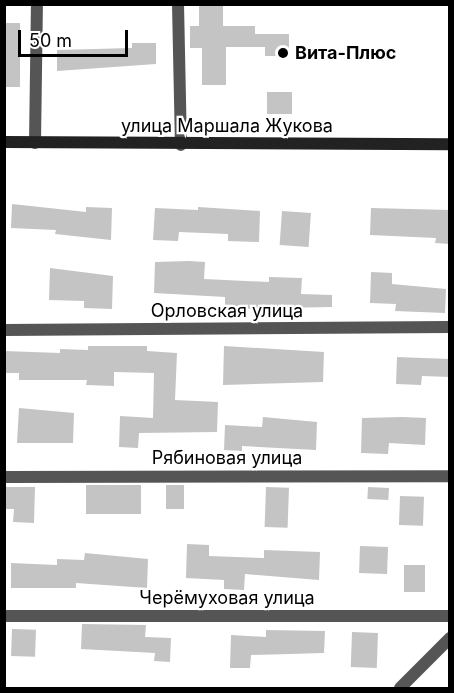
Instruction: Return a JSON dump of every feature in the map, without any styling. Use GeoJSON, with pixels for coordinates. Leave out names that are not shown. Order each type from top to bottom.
{"type":"FeatureCollection","features":[{"type":"Feature","properties":{"kind":"main road","name":"улица Маршала Жукова"},"geometry":{"type":"LineString","coordinates":[[4,142],[181,145],[450,144]]}},
{"type":"Feature","properties":{"kind":"street"},"geometry":{"type":"LineString","coordinates":[[35,143],[38,4]]}},
{"type":"Feature","properties":{"kind":"street"},"geometry":{"type":"LineString","coordinates":[[178,4],[181,145]]}},
{"type":"Feature","properties":{"kind":"street","name":"Орловская улица"},"geometry":{"type":"LineString","coordinates":[[4,330],[450,327]]}},
{"type":"Feature","properties":{"kind":"street","name":"Рябиновая улица"},"geometry":{"type":"LineString","coordinates":[[4,477],[450,476]]}},
{"type":"Feature","properties":{"kind":"street","name":"Черёмуховая улица"},"geometry":{"type":"LineString","coordinates":[[4,616],[450,616]]}},
{"type":"Feature","properties":{"kind":"street"},"geometry":{"type":"LineString","coordinates":[[400,688],[450,638]]}},
{"type":"Feature","properties":{"kind":"building"},"geometry":{"type":"Polygon","coordinates":[[[199,4],[223,4],[223,26],[255,26],[255,34],[289,34],[289,56],[265,56],[265,47],[226,47],[226,85],[202,85],[202,48],[190,48],[190,26],[199,26],[199,4]]]}},
{"type":"Feature","properties":{"kind":"building"},"geometry":{"type":"Polygon","coordinates":[[[4,23],[20,23],[20,87],[4,87],[4,23]]]}},
{"type":"Feature","properties":{"kind":"building"},"geometry":{"type":"Polygon","coordinates":[[[132,43],[156,43],[156,64],[57,71],[57,50],[132,48],[132,43]]]}},
{"type":"Feature","properties":{"kind":"building"},"geometry":{"type":"Polygon","coordinates":[[[267,92],[292,92],[292,114],[267,114],[267,92]]]}},
{"type":"Feature","properties":{"kind":"building"},"geometry":{"type":"Polygon","coordinates":[[[12,204],[86,212],[86,207],[112,208],[111,240],[55,234],[56,230],[11,228],[12,204]]]}},
{"type":"Feature","properties":{"kind":"building"},"geometry":{"type":"Polygon","coordinates":[[[198,207],[260,211],[259,242],[228,241],[228,234],[179,232],[178,241],[153,240],[155,208],[198,210],[198,207]]]}},
{"type":"Feature","properties":{"kind":"building"},"geometry":{"type":"Polygon","coordinates":[[[371,208],[450,210],[450,244],[435,243],[436,238],[370,235],[371,208]]]}},
{"type":"Feature","properties":{"kind":"building"},"geometry":{"type":"Polygon","coordinates":[[[282,211],[311,213],[309,247],[280,245],[282,211]]]}},
{"type":"Feature","properties":{"kind":"building"},"geometry":{"type":"Polygon","coordinates":[[[155,262],[205,262],[204,279],[269,282],[269,277],[302,278],[301,294],[332,295],[332,307],[225,309],[225,297],[154,293],[155,262]]]}},
{"type":"Feature","properties":{"kind":"building"},"geometry":{"type":"Polygon","coordinates":[[[50,268],[113,276],[112,309],[84,308],[84,301],[49,300],[50,268]]]}},
{"type":"Feature","properties":{"kind":"building"},"geometry":{"type":"Polygon","coordinates":[[[371,272],[392,273],[392,284],[446,289],[445,313],[395,311],[396,304],[370,303],[371,272]]]}},
{"type":"Feature","properties":{"kind":"building"},"geometry":{"type":"Polygon","coordinates":[[[88,346],[147,346],[147,351],[177,353],[175,400],[218,402],[217,432],[139,433],[138,448],[119,447],[120,416],[153,418],[154,373],[114,372],[114,386],[86,385],[87,380],[19,380],[19,373],[4,373],[4,351],[60,353],[60,349],[88,350],[88,346]]]}},
{"type":"Feature","properties":{"kind":"building"},"geometry":{"type":"Polygon","coordinates":[[[224,346],[324,352],[323,382],[223,385],[224,346]]]}},
{"type":"Feature","properties":{"kind":"building"},"geometry":{"type":"Polygon","coordinates":[[[397,357],[450,359],[450,377],[422,376],[421,385],[396,384],[397,357]]]}},
{"type":"Feature","properties":{"kind":"building"},"geometry":{"type":"Polygon","coordinates":[[[19,408],[74,413],[73,443],[17,443],[19,408]]]}},
{"type":"Feature","properties":{"kind":"building"},"geometry":{"type":"Polygon","coordinates":[[[263,417],[317,422],[316,450],[242,446],[242,451],[224,450],[225,425],[262,427],[263,417]]]}},
{"type":"Feature","properties":{"kind":"building"},"geometry":{"type":"Polygon","coordinates":[[[362,418],[426,418],[425,445],[389,443],[388,454],[361,453],[362,418]]]}},
{"type":"Feature","properties":{"kind":"building"},"geometry":{"type":"Polygon","coordinates":[[[86,485],[141,485],[141,514],[86,514],[86,485]]]}},
{"type":"Feature","properties":{"kind":"building"},"geometry":{"type":"Polygon","coordinates":[[[166,485],[184,485],[184,509],[166,509],[166,485]]]}},
{"type":"Feature","properties":{"kind":"building"},"geometry":{"type":"Polygon","coordinates":[[[4,487],[35,487],[34,523],[13,522],[14,509],[4,509],[4,487]]]}},
{"type":"Feature","properties":{"kind":"building"},"geometry":{"type":"Polygon","coordinates":[[[266,487],[289,488],[288,528],[265,527],[266,487]]]}},
{"type":"Feature","properties":{"kind":"building"},"geometry":{"type":"Polygon","coordinates":[[[368,487],[389,488],[388,500],[367,499],[368,487]]]}},
{"type":"Feature","properties":{"kind":"building"},"geometry":{"type":"Polygon","coordinates":[[[400,496],[424,497],[423,526],[399,525],[400,496]]]}},
{"type":"Feature","properties":{"kind":"building"},"geometry":{"type":"Polygon","coordinates":[[[187,544],[209,545],[209,556],[264,558],[264,550],[320,552],[319,580],[245,574],[244,590],[224,589],[224,580],[186,578],[187,544]]]}},
{"type":"Feature","properties":{"kind":"building"},"geometry":{"type":"Polygon","coordinates":[[[360,546],[388,547],[387,574],[359,573],[360,546]]]}},
{"type":"Feature","properties":{"kind":"building"},"geometry":{"type":"Polygon","coordinates":[[[85,553],[148,559],[147,588],[76,583],[76,588],[11,588],[11,563],[57,565],[57,559],[84,560],[85,553]]]}},
{"type":"Feature","properties":{"kind":"building"},"geometry":{"type":"Polygon","coordinates":[[[404,565],[425,565],[425,592],[404,592],[404,565]]]}},
{"type":"Feature","properties":{"kind":"building"},"geometry":{"type":"Polygon","coordinates":[[[82,624],[146,625],[145,637],[171,638],[170,662],[154,661],[155,653],[81,649],[82,624]]]}},
{"type":"Feature","properties":{"kind":"building"},"geometry":{"type":"Polygon","coordinates":[[[12,629],[36,630],[35,657],[11,656],[12,629]]]}},
{"type":"Feature","properties":{"kind":"building"},"geometry":{"type":"Polygon","coordinates":[[[266,630],[325,631],[324,653],[251,655],[250,668],[230,668],[231,635],[266,637],[266,630]]]}},
{"type":"Feature","properties":{"kind":"building"},"geometry":{"type":"Polygon","coordinates":[[[352,632],[378,633],[377,668],[351,667],[352,632]]]}},
{"type":"Feature","properties":{"kind":"place","name":"Вита-Плюс"},"geometry":{"type":"Point","coordinates":[283,53]}}]}
